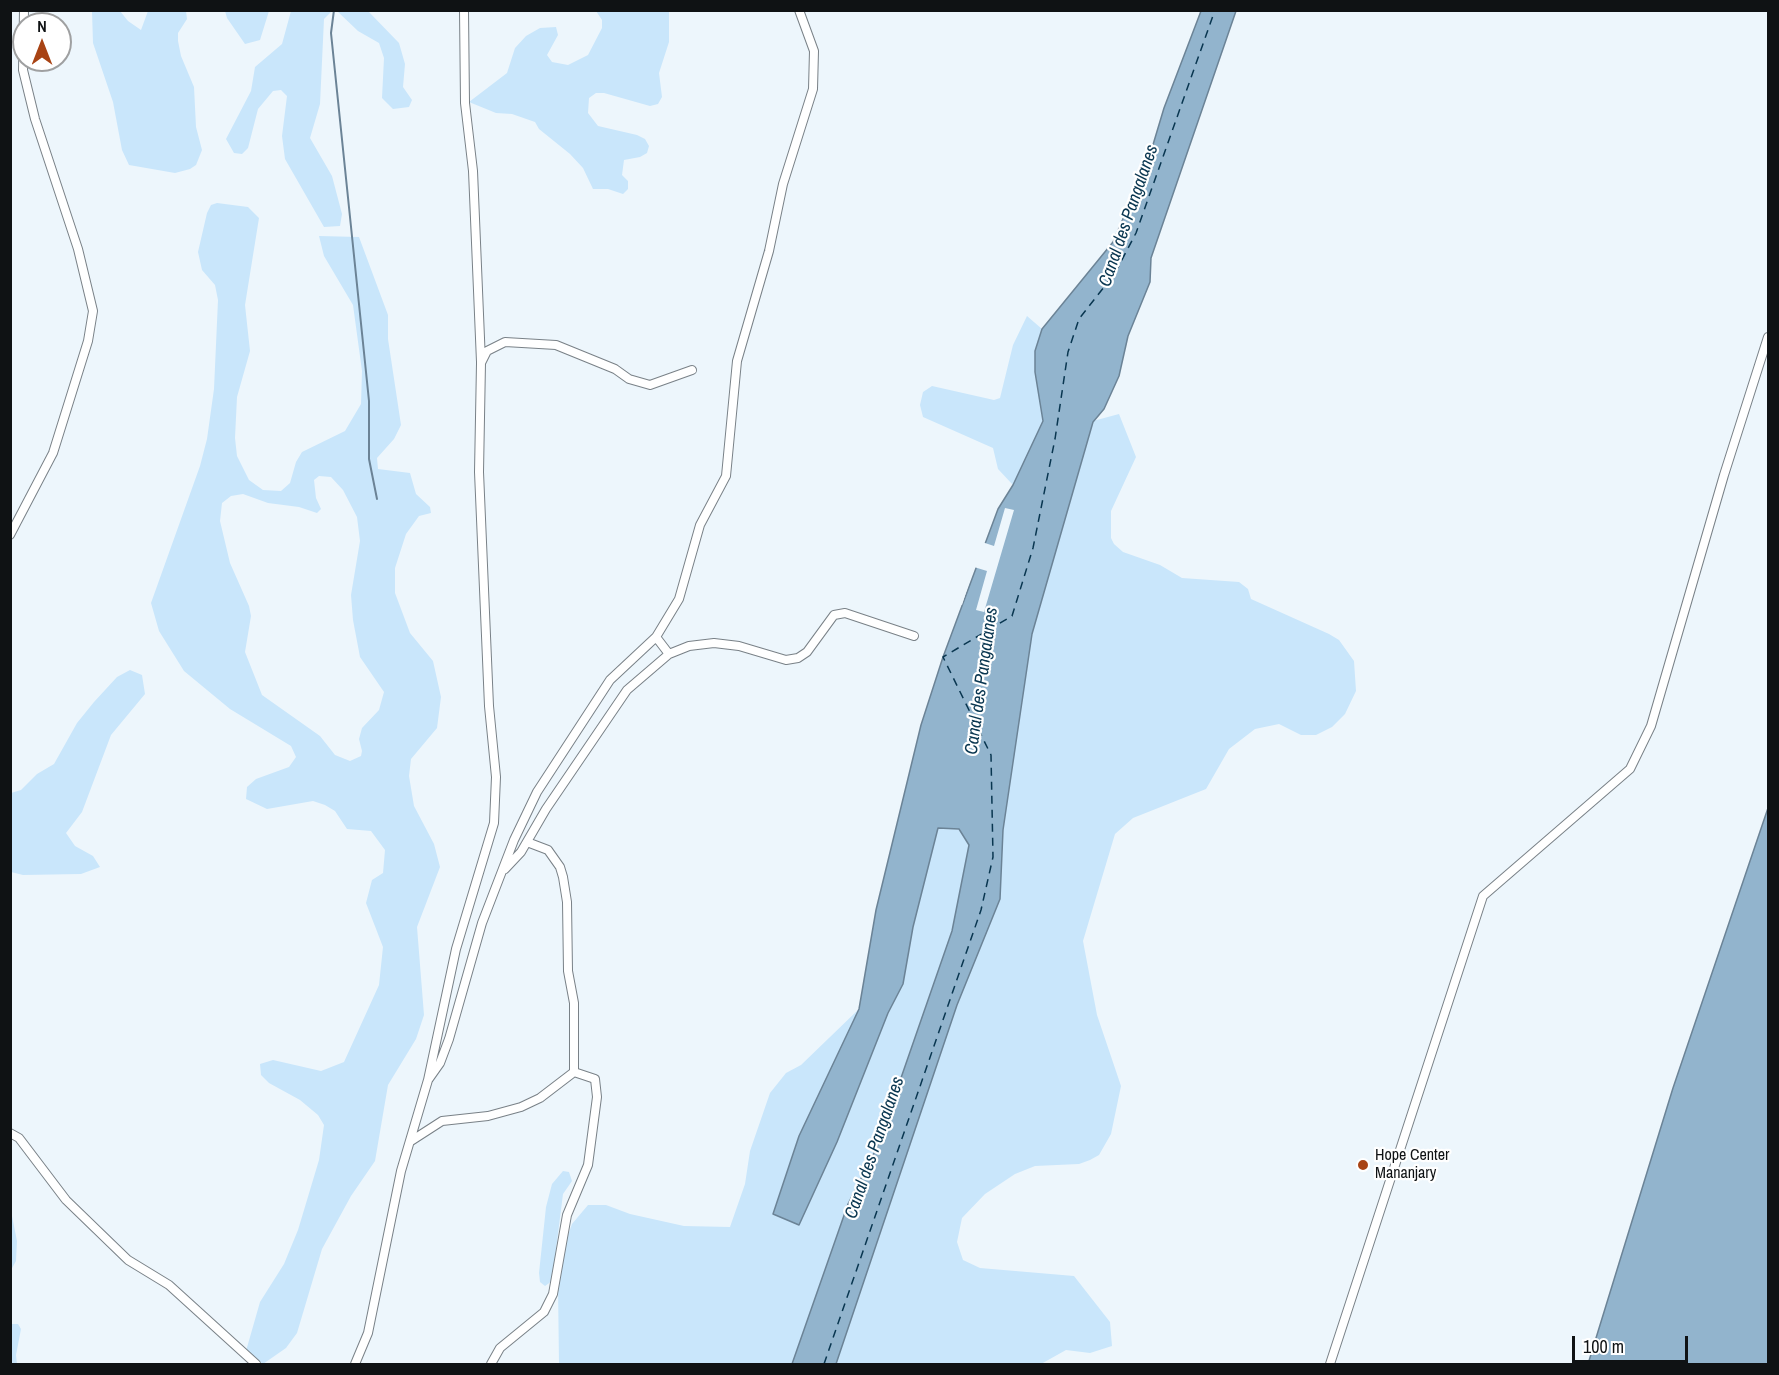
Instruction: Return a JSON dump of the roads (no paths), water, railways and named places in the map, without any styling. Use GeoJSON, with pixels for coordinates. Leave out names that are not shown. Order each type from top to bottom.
{"type":"FeatureCollection","features":[{"type":"Feature","properties":{"kind":"street"},"geometry":{"type":"LineString","coordinates":[[10,535],[53,453],[88,341],[93,311],[78,249],[35,119],[23,70],[24,10]]}},
{"type":"Feature","properties":{"kind":"street"},"geometry":{"type":"LineString","coordinates":[[355,1365],[368,1333],[401,1171],[428,1080],[456,950],[494,823],[496,777],[489,706],[479,472],[481,363],[472,171],[465,104],[464,10]]}},
{"type":"Feature","properties":{"kind":"street"},"geometry":{"type":"LineString","coordinates":[[428,1080],[440,1063],[482,923],[514,840],[537,792],[610,680],[656,637],[680,599],[700,525],[726,476],[737,361],[769,251],[783,184],[813,89],[814,51],[799,10]]}},
{"type":"Feature","properties":{"kind":"street"},"geometry":{"type":"LineString","coordinates":[[1330,1365],[1483,896],[1630,769],[1651,726],[1724,475],[1768,337]]}},
{"type":"Feature","properties":{"kind":"street"},"geometry":{"type":"LineString","coordinates":[[481,363],[488,351],[505,342],[556,345],[615,369],[629,379],[650,385],[692,370]]}},
{"type":"Feature","properties":{"kind":"street"},"geometry":{"type":"LineString","coordinates":[[504,870],[521,852],[627,690],[669,654],[689,646],[714,643],[739,646],[786,660],[798,658],[807,652],[834,615],[845,613],[914,636]]}},
{"type":"Feature","properties":{"kind":"street"},"geometry":{"type":"LineString","coordinates":[[656,637],[669,654]]}},
{"type":"Feature","properties":{"kind":"street"},"geometry":{"type":"LineString","coordinates":[[527,842],[548,850],[560,867],[563,877],[567,902],[568,971],[574,1003],[574,1072]]}},
{"type":"Feature","properties":{"kind":"street"},"geometry":{"type":"LineString","coordinates":[[411,1141],[442,1121],[488,1116],[521,1107],[540,1098],[574,1072]]}},
{"type":"Feature","properties":{"kind":"street"},"geometry":{"type":"LineString","coordinates":[[490,1365],[500,1348],[544,1312],[553,1294],[567,1215],[588,1165],[597,1097],[595,1079],[574,1072]]}},
{"type":"Feature","properties":{"kind":"street"},"geometry":{"type":"LineString","coordinates":[[10,1133],[19,1138],[66,1200],[128,1260],[169,1285],[256,1365]]}},
{"type":"Feature","properties":{"kind":"water","name":"Canal des Pangalanes"},"geometry":{"type":"Polygon","coordinates":[[[1201,11],[1236,11],[1151,258],[1150,282],[1128,336],[1119,376],[1104,409],[1093,422],[1032,634],[1003,830],[1000,899],[957,1005],[836,1364],[792,1364],[848,1204],[877,1147],[952,931],[969,845],[959,829],[938,828],[913,927],[903,984],[888,1013],[837,1142],[799,1225],[773,1214],[799,1136],[859,1009],[876,910],[921,725],[943,657],[998,509],[1013,485],[1043,421],[1035,372],[1035,351],[1042,329],[1113,242],[1149,158],[1164,108],[1201,11]]]}},
{"type":"Feature","properties":{"kind":"water"},"geometry":{"type":"Polygon","coordinates":[[[1768,808],[1768,1364],[1588,1364],[1673,1088],[1768,808]]]}},
{"type":"Feature","properties":{"kind":"waterway"},"geometry":{"type":"LineString","coordinates":[[334,10],[331,33],[369,401],[369,459],[377,499]]}},
{"type":"Feature","properties":{"kind":"place","name":"Hope Center Mananjary"},"geometry":{"type":"Point","coordinates":[1363,1165]}}]}
